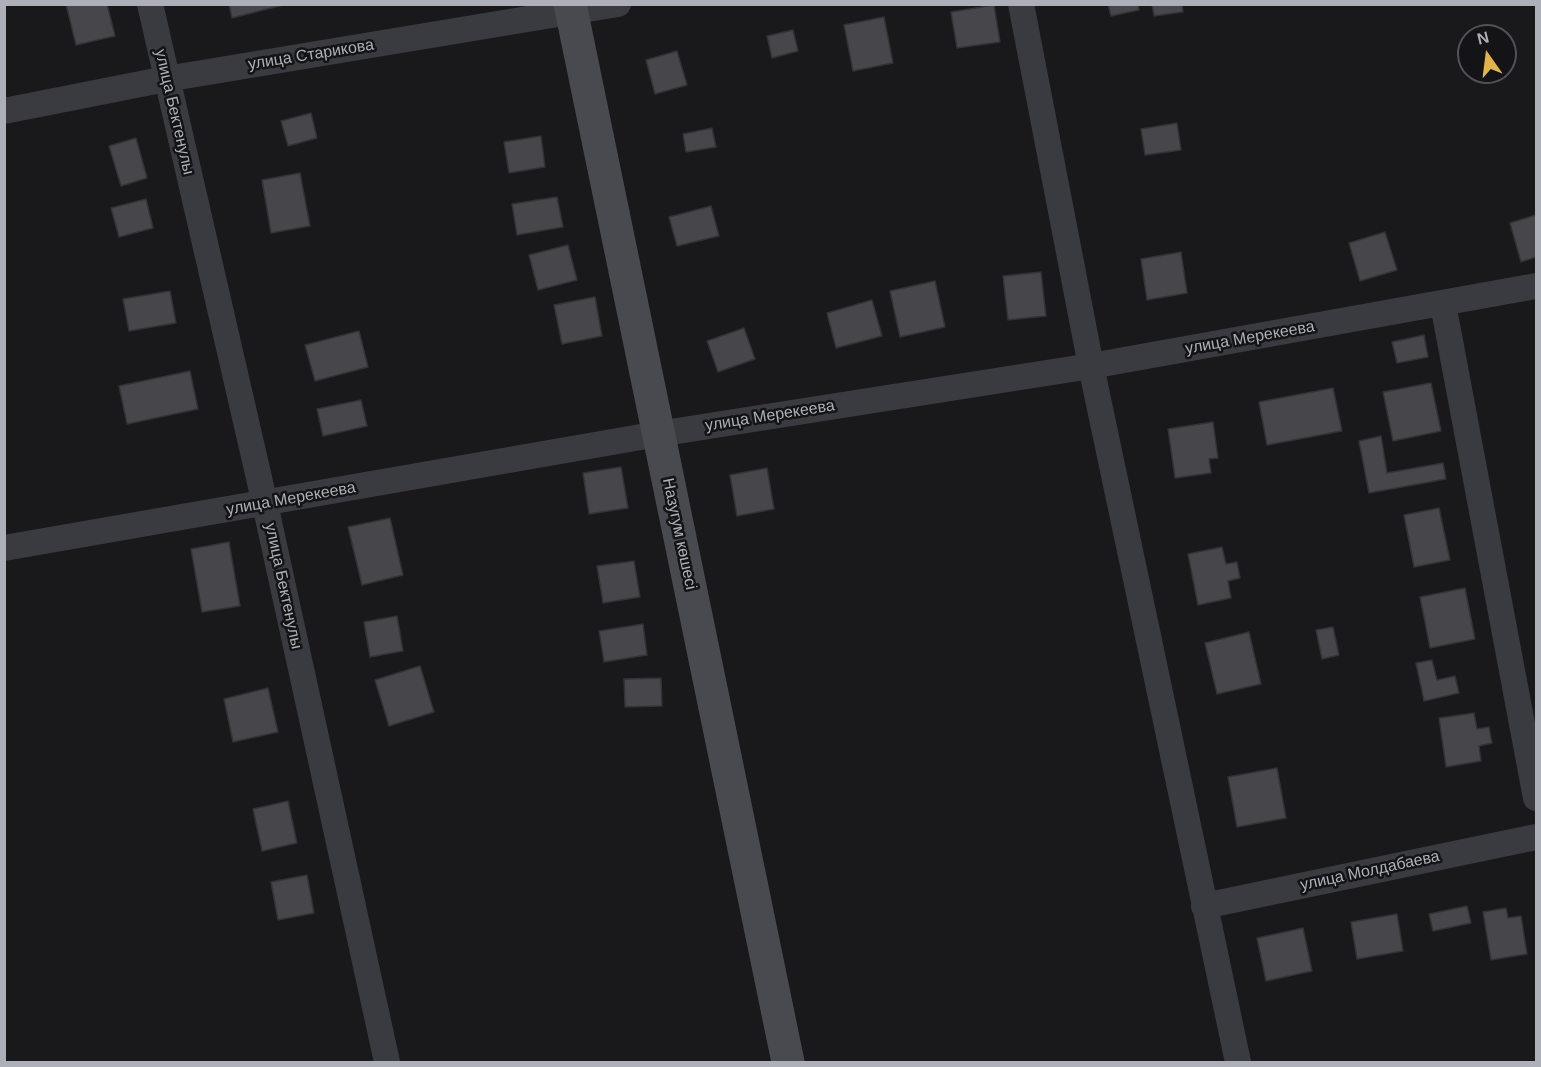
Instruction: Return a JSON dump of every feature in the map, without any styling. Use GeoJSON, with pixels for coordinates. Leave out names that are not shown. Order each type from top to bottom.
{"type":"FeatureCollection","features":[{"type":"Feature","properties":{"kind":"street","name":"улица Бектенулы"},"geometry":{"type":"LineString","coordinates":[[150,4],[265,504],[387,1062]]}},
{"type":"Feature","properties":{"kind":"street","name":"улица Старикова"},"geometry":{"type":"LineString","coordinates":[[4,111],[166,79],[571,8],[618,4]]}},
{"type":"Feature","properties":{"kind":"street"},"geometry":{"type":"LineString","coordinates":[[1021,4],[1091,366],[1238,1062]]}},
{"type":"Feature","properties":{"kind":"street","name":"Назугум көшесі"},"geometry":{"type":"LineString","coordinates":[[571,8],[788,1062]]}},
{"type":"Feature","properties":{"kind":"street","name":"улица Мерекеева"},"geometry":{"type":"LineString","coordinates":[[4,548],[658,434],[1091,366],[1536,286]]}},
{"type":"Feature","properties":{"kind":"street"},"geometry":{"type":"LineString","coordinates":[[1443,304],[1536,798]]}},
{"type":"Feature","properties":{"kind":"street","name":"улица Молдабаева"},"geometry":{"type":"LineString","coordinates":[[1204,906],[1536,837]]}},
{"type":"Feature","properties":{"kind":"building"},"geometry":{"type":"Polygon","coordinates":[[[66,4],[107,4],[115,36],[76,45],[66,4]]]}},
{"type":"Feature","properties":{"kind":"building"},"geometry":{"type":"Polygon","coordinates":[[[229,4],[287,4],[232,18],[229,4]]]}},
{"type":"Feature","properties":{"kind":"building"},"geometry":{"type":"Polygon","coordinates":[[[1108,4],[1138,4],[1139,10],[1111,16],[1108,4]]]}},
{"type":"Feature","properties":{"kind":"building"},"geometry":{"type":"Polygon","coordinates":[[[1152,4],[1182,4],[1183,12],[1154,16],[1152,4]]]}},
{"type":"Feature","properties":{"kind":"building"},"geometry":{"type":"Polygon","coordinates":[[[994,5],[1000,42],[957,48],[951,12],[994,5]]]}},
{"type":"Feature","properties":{"kind":"building"},"geometry":{"type":"Polygon","coordinates":[[[884,17],[893,63],[853,71],[844,25],[884,17]]]}},
{"type":"Feature","properties":{"kind":"building"},"geometry":{"type":"Polygon","coordinates":[[[793,30],[798,51],[772,58],[767,36],[793,30]]]}},
{"type":"Feature","properties":{"kind":"building"},"geometry":{"type":"Polygon","coordinates":[[[677,51],[687,85],[655,94],[646,60],[677,51]]]}},
{"type":"Feature","properties":{"kind":"building"},"geometry":{"type":"Polygon","coordinates":[[[311,113],[317,138],[288,146],[281,121],[311,113]]]}},
{"type":"Feature","properties":{"kind":"building"},"geometry":{"type":"Polygon","coordinates":[[[1177,123],[1181,150],[1145,155],[1141,129],[1177,123]]]}},
{"type":"Feature","properties":{"kind":"building"},"geometry":{"type":"Polygon","coordinates":[[[712,128],[716,147],[686,152],[683,134],[712,128]]]}},
{"type":"Feature","properties":{"kind":"building"},"geometry":{"type":"Polygon","coordinates":[[[541,136],[545,167],[509,173],[504,142],[541,136]]]}},
{"type":"Feature","properties":{"kind":"building"},"geometry":{"type":"Polygon","coordinates":[[[136,138],[147,178],[121,186],[109,146],[136,138]]]}},
{"type":"Feature","properties":{"kind":"building"},"geometry":{"type":"Polygon","coordinates":[[[300,173],[310,226],[271,233],[262,180],[300,173]]]}},
{"type":"Feature","properties":{"kind":"building"},"geometry":{"type":"Polygon","coordinates":[[[557,197],[563,227],[517,235],[512,204],[557,197]]]}},
{"type":"Feature","properties":{"kind":"building"},"geometry":{"type":"Polygon","coordinates":[[[146,199],[153,228],[119,237],[111,208],[146,199]]]}},
{"type":"Feature","properties":{"kind":"building"},"geometry":{"type":"Polygon","coordinates":[[[711,206],[719,236],[677,246],[669,217],[711,206]]]}},
{"type":"Feature","properties":{"kind":"building"},"geometry":{"type":"Polygon","coordinates":[[[1536,215],[1536,257],[1521,262],[1510,223],[1536,215]]]}},
{"type":"Feature","properties":{"kind":"building"},"geometry":{"type":"Polygon","coordinates":[[[1385,232],[1397,270],[1360,281],[1349,243],[1385,232]]]}},
{"type":"Feature","properties":{"kind":"building"},"geometry":{"type":"Polygon","coordinates":[[[568,245],[577,280],[538,290],[529,255],[568,245]]]}},
{"type":"Feature","properties":{"kind":"building"},"geometry":{"type":"Polygon","coordinates":[[[1181,252],[1187,293],[1147,300],[1141,259],[1181,252]]]}},
{"type":"Feature","properties":{"kind":"building"},"geometry":{"type":"Polygon","coordinates":[[[1041,272],[1046,316],[1008,320],[1003,276],[1041,272]]]}},
{"type":"Feature","properties":{"kind":"building"},"geometry":{"type":"Polygon","coordinates":[[[935,281],[945,327],[900,337],[890,291],[935,281]]]}},
{"type":"Feature","properties":{"kind":"building"},"geometry":{"type":"Polygon","coordinates":[[[170,291],[176,323],[129,331],[123,299],[170,291]]]}},
{"type":"Feature","properties":{"kind":"building"},"geometry":{"type":"Polygon","coordinates":[[[595,297],[602,336],[562,344],[554,305],[595,297]]]}},
{"type":"Feature","properties":{"kind":"building"},"geometry":{"type":"Polygon","coordinates":[[[872,300],[882,336],[836,348],[827,313],[872,300]]]}},
{"type":"Feature","properties":{"kind":"building"},"geometry":{"type":"Polygon","coordinates":[[[744,328],[755,359],[718,372],[707,341],[744,328]]]}},
{"type":"Feature","properties":{"kind":"building"},"geometry":{"type":"Polygon","coordinates":[[[359,331],[368,367],[315,381],[305,345],[359,331]]]}},
{"type":"Feature","properties":{"kind":"building"},"geometry":{"type":"Polygon","coordinates":[[[1424,335],[1428,357],[1397,363],[1392,342],[1424,335]]]}},
{"type":"Feature","properties":{"kind":"building"},"geometry":{"type":"Polygon","coordinates":[[[190,371],[198,409],[127,424],[119,386],[190,371]]]}},
{"type":"Feature","properties":{"kind":"building"},"geometry":{"type":"Polygon","coordinates":[[[1431,383],[1441,431],[1393,441],[1383,392],[1431,383]]]}},
{"type":"Feature","properties":{"kind":"building"},"geometry":{"type":"Polygon","coordinates":[[[1333,388],[1342,431],[1267,445],[1259,402],[1333,388]]]}},
{"type":"Feature","properties":{"kind":"building"},"geometry":{"type":"Polygon","coordinates":[[[361,400],[367,426],[323,436],[317,409],[361,400]]]}},
{"type":"Feature","properties":{"kind":"building"},"geometry":{"type":"Polygon","coordinates":[[[1213,422],[1218,458],[1209,459],[1211,473],[1175,478],[1168,429],[1213,422]]]}},
{"type":"Feature","properties":{"kind":"building"},"geometry":{"type":"Polygon","coordinates":[[[1381,436],[1387,473],[1443,463],[1446,479],[1369,493],[1359,441],[1381,436]]]}},
{"type":"Feature","properties":{"kind":"building"},"geometry":{"type":"Polygon","coordinates":[[[621,467],[628,508],[589,514],[583,473],[621,467]]]}},
{"type":"Feature","properties":{"kind":"building"},"geometry":{"type":"Polygon","coordinates":[[[767,468],[774,509],[737,516],[730,475],[767,468]]]}},
{"type":"Feature","properties":{"kind":"building"},"geometry":{"type":"Polygon","coordinates":[[[1439,508],[1450,560],[1414,567],[1404,515],[1439,508]]]}},
{"type":"Feature","properties":{"kind":"building"},"geometry":{"type":"Polygon","coordinates":[[[390,518],[403,575],[362,585],[348,527],[390,518]]]}},
{"type":"Feature","properties":{"kind":"building"},"geometry":{"type":"Polygon","coordinates":[[[229,542],[240,606],[202,612],[191,549],[229,542]]]}},
{"type":"Feature","properties":{"kind":"building"},"geometry":{"type":"Polygon","coordinates":[[[1222,547],[1226,564],[1237,562],[1240,578],[1228,581],[1231,598],[1198,605],[1188,554],[1222,547]]]}},
{"type":"Feature","properties":{"kind":"building"},"geometry":{"type":"Polygon","coordinates":[[[634,561],[640,597],[603,603],[597,566],[634,561]]]}},
{"type":"Feature","properties":{"kind":"building"},"geometry":{"type":"Polygon","coordinates":[[[1465,588],[1475,639],[1430,648],[1420,597],[1465,588]]]}},
{"type":"Feature","properties":{"kind":"building"},"geometry":{"type":"Polygon","coordinates":[[[397,616],[403,651],[370,657],[364,622],[397,616]]]}},
{"type":"Feature","properties":{"kind":"building"},"geometry":{"type":"Polygon","coordinates":[[[643,624],[647,655],[604,662],[599,631],[643,624]]]}},
{"type":"Feature","properties":{"kind":"building"},"geometry":{"type":"Polygon","coordinates":[[[1333,627],[1339,655],[1322,659],[1316,630],[1333,627]]]}},
{"type":"Feature","properties":{"kind":"building"},"geometry":{"type":"Polygon","coordinates":[[[1249,632],[1261,684],[1217,694],[1205,643],[1249,632]]]}},
{"type":"Feature","properties":{"kind":"building"},"geometry":{"type":"Polygon","coordinates":[[[1432,660],[1437,680],[1455,676],[1459,693],[1424,701],[1416,663],[1432,660]]]}},
{"type":"Feature","properties":{"kind":"building"},"geometry":{"type":"Polygon","coordinates":[[[420,666],[434,712],[389,726],[375,680],[420,666]]]}},
{"type":"Feature","properties":{"kind":"building"},"geometry":{"type":"Polygon","coordinates":[[[661,678],[662,706],[625,707],[624,679],[661,678]]]}},
{"type":"Feature","properties":{"kind":"building"},"geometry":{"type":"Polygon","coordinates":[[[268,688],[278,732],[233,742],[224,699],[268,688]]]}},
{"type":"Feature","properties":{"kind":"building"},"geometry":{"type":"Polygon","coordinates":[[[1474,713],[1477,729],[1489,727],[1492,743],[1479,746],[1481,761],[1446,767],[1439,718],[1474,713]]]}},
{"type":"Feature","properties":{"kind":"building"},"geometry":{"type":"Polygon","coordinates":[[[1277,768],[1286,818],[1237,827],[1228,777],[1277,768]]]}},
{"type":"Feature","properties":{"kind":"building"},"geometry":{"type":"Polygon","coordinates":[[[288,801],[297,843],[262,851],[253,809],[288,801]]]}},
{"type":"Feature","properties":{"kind":"building"},"geometry":{"type":"Polygon","coordinates":[[[307,875],[314,913],[278,920],[271,882],[307,875]]]}},
{"type":"Feature","properties":{"kind":"building"},"geometry":{"type":"Polygon","coordinates":[[[1467,906],[1471,923],[1433,931],[1429,914],[1467,906]]]}},
{"type":"Feature","properties":{"kind":"building"},"geometry":{"type":"Polygon","coordinates":[[[1506,908],[1508,918],[1521,916],[1527,954],[1491,960],[1483,912],[1506,908]]]}},
{"type":"Feature","properties":{"kind":"building"},"geometry":{"type":"Polygon","coordinates":[[[1397,914],[1403,951],[1357,959],[1351,922],[1397,914]]]}},
{"type":"Feature","properties":{"kind":"building"},"geometry":{"type":"Polygon","coordinates":[[[1303,928],[1312,971],[1266,981],[1257,938],[1303,928]]]}}]}
